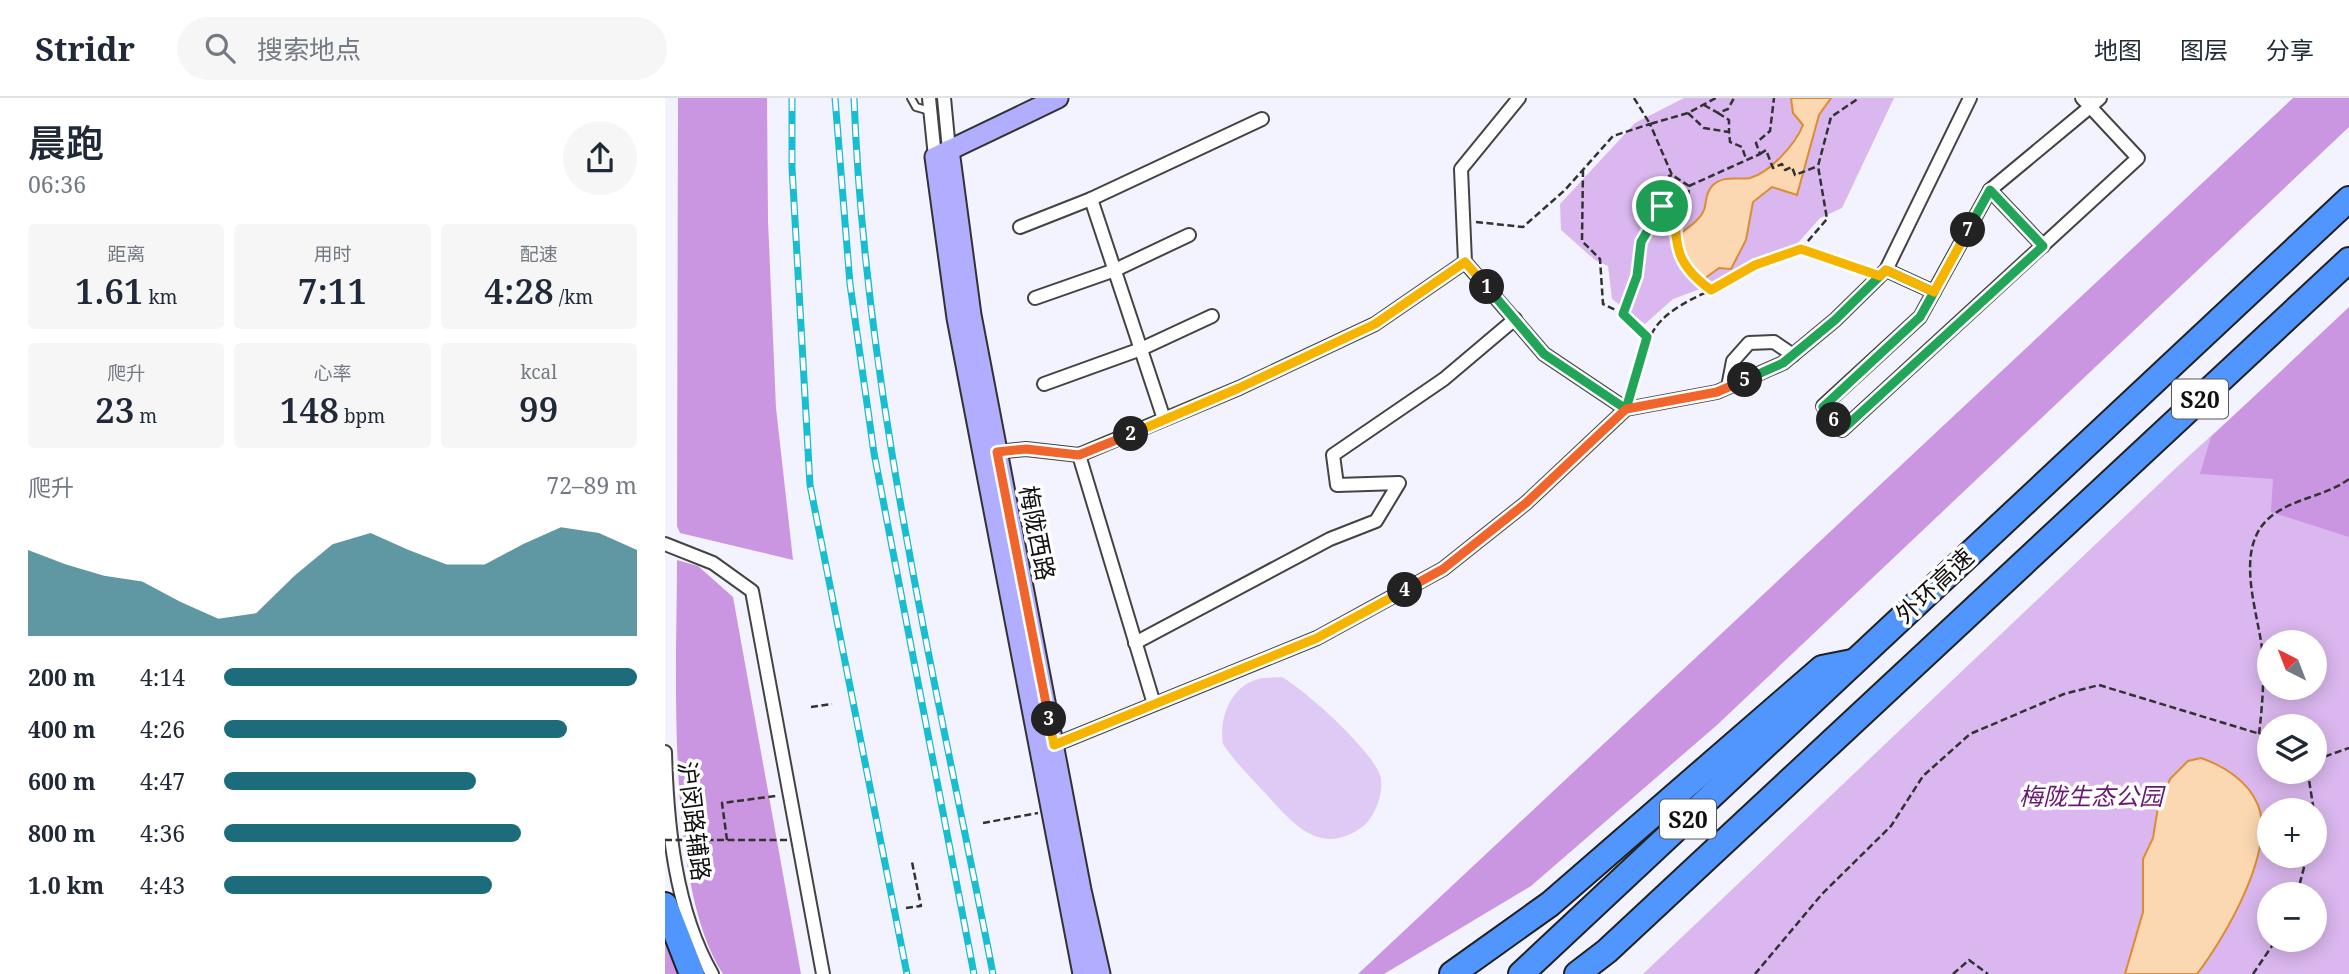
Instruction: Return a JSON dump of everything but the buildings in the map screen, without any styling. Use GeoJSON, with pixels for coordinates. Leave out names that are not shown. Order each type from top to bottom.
{"type":"FeatureCollection","features":[{"type":"Feature","properties":{"kind":"highway","name":"外环高速"},"geometry":{"type":"LineString","coordinates":[[1521,974],[1835,683],[1852,662],[2349,199]]}},
{"type":"Feature","properties":{"kind":"highway","name":"外环高速"},"geometry":{"type":"LineString","coordinates":[[1577,974],[1603,963],[2349,260]]}},
{"type":"Feature","properties":{"kind":"highway"},"geometry":{"type":"LineString","coordinates":[[1452,974],[1550,904],[1822,668],[1852,662]]}},
{"type":"Feature","properties":{"kind":"highway"},"geometry":{"type":"LineString","coordinates":[[666,908],[692,974]]}},
{"type":"Feature","properties":{"kind":"street","name":"梅陇西路"},"geometry":{"type":"LineString","coordinates":[[944,98],[942,154],[957,318],[1083,974]]}},
{"type":"Feature","properties":{"kind":"street"},"geometry":{"type":"LineString","coordinates":[[942,154],[1058,98]]}},
{"type":"Feature","properties":{"kind":"street"},"geometry":{"type":"LineString","coordinates":[[1518,98],[1461,169],[1465,262],[1544,354],[1626,409]]}},
{"type":"Feature","properties":{"kind":"street"},"geometry":{"type":"LineString","coordinates":[[1054,745],[1317,638],[1443,569],[1526,503],[1626,409],[1717,392],[1783,363],[1835,320],[1883,273],[1970,98]]}},
{"type":"Feature","properties":{"kind":"street"},"geometry":{"type":"LineString","coordinates":[[2086,102],[2138,158],[1842,430],[1823,407],[1920,317],[1990,190],[2086,102],[2101,98]]}},
{"type":"Feature","properties":{"kind":"street","name":"梅陇西路"},"geometry":{"type":"LineString","coordinates":[[929,104],[942,154],[997,452],[1100,974]]}},
{"type":"Feature","properties":{"kind":"street"},"geometry":{"type":"LineString","coordinates":[[1020,227],[1091,199],[1262,119]]}},
{"type":"Feature","properties":{"kind":"street"},"geometry":{"type":"LineString","coordinates":[[1990,190],[2043,246]]}},
{"type":"Feature","properties":{"kind":"street"},"geometry":{"type":"LineString","coordinates":[[1091,199],[1164,419]]}},
{"type":"Feature","properties":{"kind":"street"},"geometry":{"type":"LineString","coordinates":[[1035,298],[1115,270],[1189,236]]}},
{"type":"Feature","properties":{"kind":"street"},"geometry":{"type":"LineString","coordinates":[[997,452],[1026,449],[1079,455],[1375,324],[1465,262]]}},
{"type":"Feature","properties":{"kind":"street"},"geometry":{"type":"LineString","coordinates":[[1883,273],[1934,292]]}},
{"type":"Feature","properties":{"kind":"street"},"geometry":{"type":"LineString","coordinates":[[1044,384],[1141,349],[1212,316]]}},
{"type":"Feature","properties":{"kind":"street"},"geometry":{"type":"LineString","coordinates":[[1135,643],[1330,539],[1377,521],[1399,483],[1337,485],[1333,454],[1444,379],[1515,319]]}},
{"type":"Feature","properties":{"kind":"street"},"geometry":{"type":"LineString","coordinates":[[1728,387],[1733,360],[1749,343],[1774,341],[1793,355]]}},
{"type":"Feature","properties":{"kind":"street"},"geometry":{"type":"LineString","coordinates":[[1079,455],[1154,704]]}},
{"type":"Feature","properties":{"kind":"street"},"geometry":{"type":"LineString","coordinates":[[665,544],[713,563],[752,591],[823,974]]}},
{"type":"Feature","properties":{"kind":"street","name":"沪闵路辅路"},"geometry":{"type":"LineString","coordinates":[[665,752],[677,875],[701,954],[712,974]]}},
{"type":"Feature","properties":{"kind":"lane"},"geometry":{"type":"LineString","coordinates":[[911,98],[916,107],[929,104]]}},
{"type":"Feature","properties":{"kind":"path"},"geometry":{"type":"LineString","coordinates":[[1634,98],[1650,124],[1672,175],[1689,186]]}},
{"type":"Feature","properties":{"kind":"path"},"geometry":{"type":"LineString","coordinates":[[1464,221],[1523,226],[1583,170],[1613,136],[1688,113],[1716,98]]}},
{"type":"Feature","properties":{"kind":"path"},"geometry":{"type":"LineString","coordinates":[[1718,113],[1728,109],[1734,98]]}},
{"type":"Feature","properties":{"kind":"path"},"geometry":{"type":"LineString","coordinates":[[1760,154],[1756,143],[1770,131],[1775,98]]}},
{"type":"Feature","properties":{"kind":"path"},"geometry":{"type":"LineString","coordinates":[[1626,409],[1647,337],[1674,307],[1755,265],[1801,249],[1828,219],[1818,166],[1831,117],[1859,98]]}},
{"type":"Feature","properties":{"kind":"path"},"geometry":{"type":"LineString","coordinates":[[1704,104],[1729,120],[1730,142],[1742,147],[1746,159]]}},
{"type":"Feature","properties":{"kind":"path"},"geometry":{"type":"LineString","coordinates":[[1688,113],[1704,128],[1730,132]]}},
{"type":"Feature","properties":{"kind":"path"},"geometry":{"type":"LineString","coordinates":[[1689,186],[1766,150],[1773,168],[1782,164],[1785,170],[1792,167],[1795,175],[1818,166]]}},
{"type":"Feature","properties":{"kind":"path"},"geometry":{"type":"LineString","coordinates":[[1583,170],[1582,241],[1600,259],[1603,304],[1623,314],[1647,337]]}},
{"type":"Feature","properties":{"kind":"path"},"geometry":{"type":"LineString","coordinates":[[1672,175],[1662,178],[1657,195],[1665,213],[1688,206],[1689,186]]}},
{"type":"Feature","properties":{"kind":"path"},"geometry":{"type":"LineString","coordinates":[[1623,314],[1637,276],[1641,242],[1662,206]]}},
{"type":"Feature","properties":{"kind":"path"},"geometry":{"type":"LineString","coordinates":[[1675,210],[1677,252],[1693,277],[1711,290]]}},
{"type":"Feature","properties":{"kind":"path"},"geometry":{"type":"LineString","coordinates":[[1801,249],[1883,273]]}},
{"type":"Feature","properties":{"kind":"path"},"geometry":{"type":"LineString","coordinates":[[2260,714],[2263,657],[2250,569],[2253,543],[2267,520],[2299,500],[2349,479]]}},
{"type":"Feature","properties":{"kind":"path"},"geometry":{"type":"LineString","coordinates":[[1755,974],[1822,894],[1891,826],[1923,776],[1970,734],[2064,694],[2099,684],[2257,733]]}},
{"type":"Feature","properties":{"kind":"path"},"geometry":{"type":"LineString","coordinates":[[811,707],[832,704]]}},
{"type":"Feature","properties":{"kind":"path"},"geometry":{"type":"LineString","coordinates":[[2327,756],[2349,748]]}},
{"type":"Feature","properties":{"kind":"path"},"geometry":{"type":"LineString","coordinates":[[727,840],[722,803],[790,795]]}},
{"type":"Feature","properties":{"kind":"path"},"geometry":{"type":"LineString","coordinates":[[983,823],[1051,810]]}},
{"type":"Feature","properties":{"kind":"path"},"geometry":{"type":"LineString","coordinates":[[665,840],[798,840]]}},
{"type":"Feature","properties":{"kind":"path"},"geometry":{"type":"LineString","coordinates":[[906,908],[921,906],[912,862]]}},
{"type":"Feature","properties":{"kind":"path"},"geometry":{"type":"LineString","coordinates":[[2253,974],[2268,952]]}},
{"type":"Feature","properties":{"kind":"path"},"geometry":{"type":"LineString","coordinates":[[1953,974],[1969,960],[1989,974]]}},
{"type":"Feature","properties":{"kind":"green space"},"geometry":{"type":"Polygon","coordinates":[[[1684,98],[1894,98],[1842,208],[1820,218],[1797,244],[1755,260],[1700,289],[1673,299],[1645,324],[1612,299],[1608,266],[1595,260],[1561,230],[1560,204],[1635,123],[1684,98]]]}},
{"type":"Feature","properties":{"kind":"green space","name":"梅陇生态公园"},"geometry":{"type":"Polygon","coordinates":[[[2349,310],[2349,974],[1643,974],[2178,466],[2349,310]]]}},
{"type":"Feature","properties":{"kind":"shaded area"},"geometry":{"type":"Polygon","coordinates":[[[678,98],[767,98],[768,221],[776,408],[793,560],[680,533],[677,526],[678,98]]]}},
{"type":"Feature","properties":{"kind":"shaded area"},"geometry":{"type":"Polygon","coordinates":[[[1791,98],[1831,98],[1819,115],[1797,195],[1772,187],[1753,202],[1746,240],[1731,269],[1719,268],[1704,279],[1686,257],[1681,233],[1702,214],[1707,194],[1713,185],[1726,179],[1758,175],[1774,164],[1788,148],[1803,125],[1793,113],[1791,98]]]}},
{"type":"Feature","properties":{"kind":"shaded area"},"geometry":{"type":"Polygon","coordinates":[[[2293,98],[2349,98],[2349,127],[1717,725],[1531,886],[1384,974],[1358,974],[2293,98]]]}},
{"type":"Feature","properties":{"kind":"shaded area"},"geometry":{"type":"Polygon","coordinates":[[[2349,307],[2349,537],[2271,512],[2273,479],[2200,474],[2211,437],[2349,307]]]}},
{"type":"Feature","properties":{"kind":"shaded area"},"geometry":{"type":"Polygon","coordinates":[[[677,560],[698,566],[733,597],[801,974],[723,974],[704,935],[691,887],[678,774],[677,560]]]}},
{"type":"Feature","properties":{"kind":"shaded area"},"geometry":{"type":"Polygon","coordinates":[[[1282,677],[1339,724],[1377,768],[1381,785],[1374,812],[1367,823],[1347,836],[1320,838],[1296,825],[1248,775],[1223,744],[1225,716],[1238,690],[1255,680],[1282,677]]]}},
{"type":"Feature","properties":{"kind":"shaded area"},"geometry":{"type":"Polygon","coordinates":[[[2201,758],[2218,765],[2242,782],[2254,796],[2257,803],[2257,858],[2254,869],[2233,917],[2197,974],[2125,974],[2143,912],[2143,859],[2153,838],[2158,807],[2170,779],[2188,761],[2201,758]]]}},
{"type":"Feature","properties":{"kind":"shaded area"},"geometry":{"type":"Polygon","coordinates":[[[665,935],[681,974],[665,974],[665,935]]]}},
{"type":"Feature","properties":{"kind":"railway"},"geometry":{"type":"LineString","coordinates":[[792,98],[792,167],[810,485],[907,974]]}},
{"type":"Feature","properties":{"kind":"railway"},"geometry":{"type":"LineString","coordinates":[[835,98],[850,284],[874,453],[974,974]]}},
{"type":"Feature","properties":{"kind":"railway"},"geometry":{"type":"LineString","coordinates":[[854,98],[872,319],[888,429],[927,647],[993,974]]}},
{"type":"Feature","properties":{"kind":"route"},"geometry":{"type":"LineString","coordinates":[[1662,206],[1641,242],[1637,276],[1623,314],[1647,337],[1626,409],[1544,354],[1465,262],[1375,324],[1239,388],[1079,455],[1026,449],[997,452],[1054,745],[1317,638],[1443,569],[1526,503],[1626,409],[1717,392],[1783,363],[1835,320],[1886,270],[1934,292],[1920,317],[1823,407],[1842,430],[2043,246],[1990,190],[1934,292],[1886,270],[1880,276],[1831,257],[1801,249],[1755,265],[1711,290],[1693,277],[1677,252],[1675,210],[1665,213],[1662,206]]}}]}
